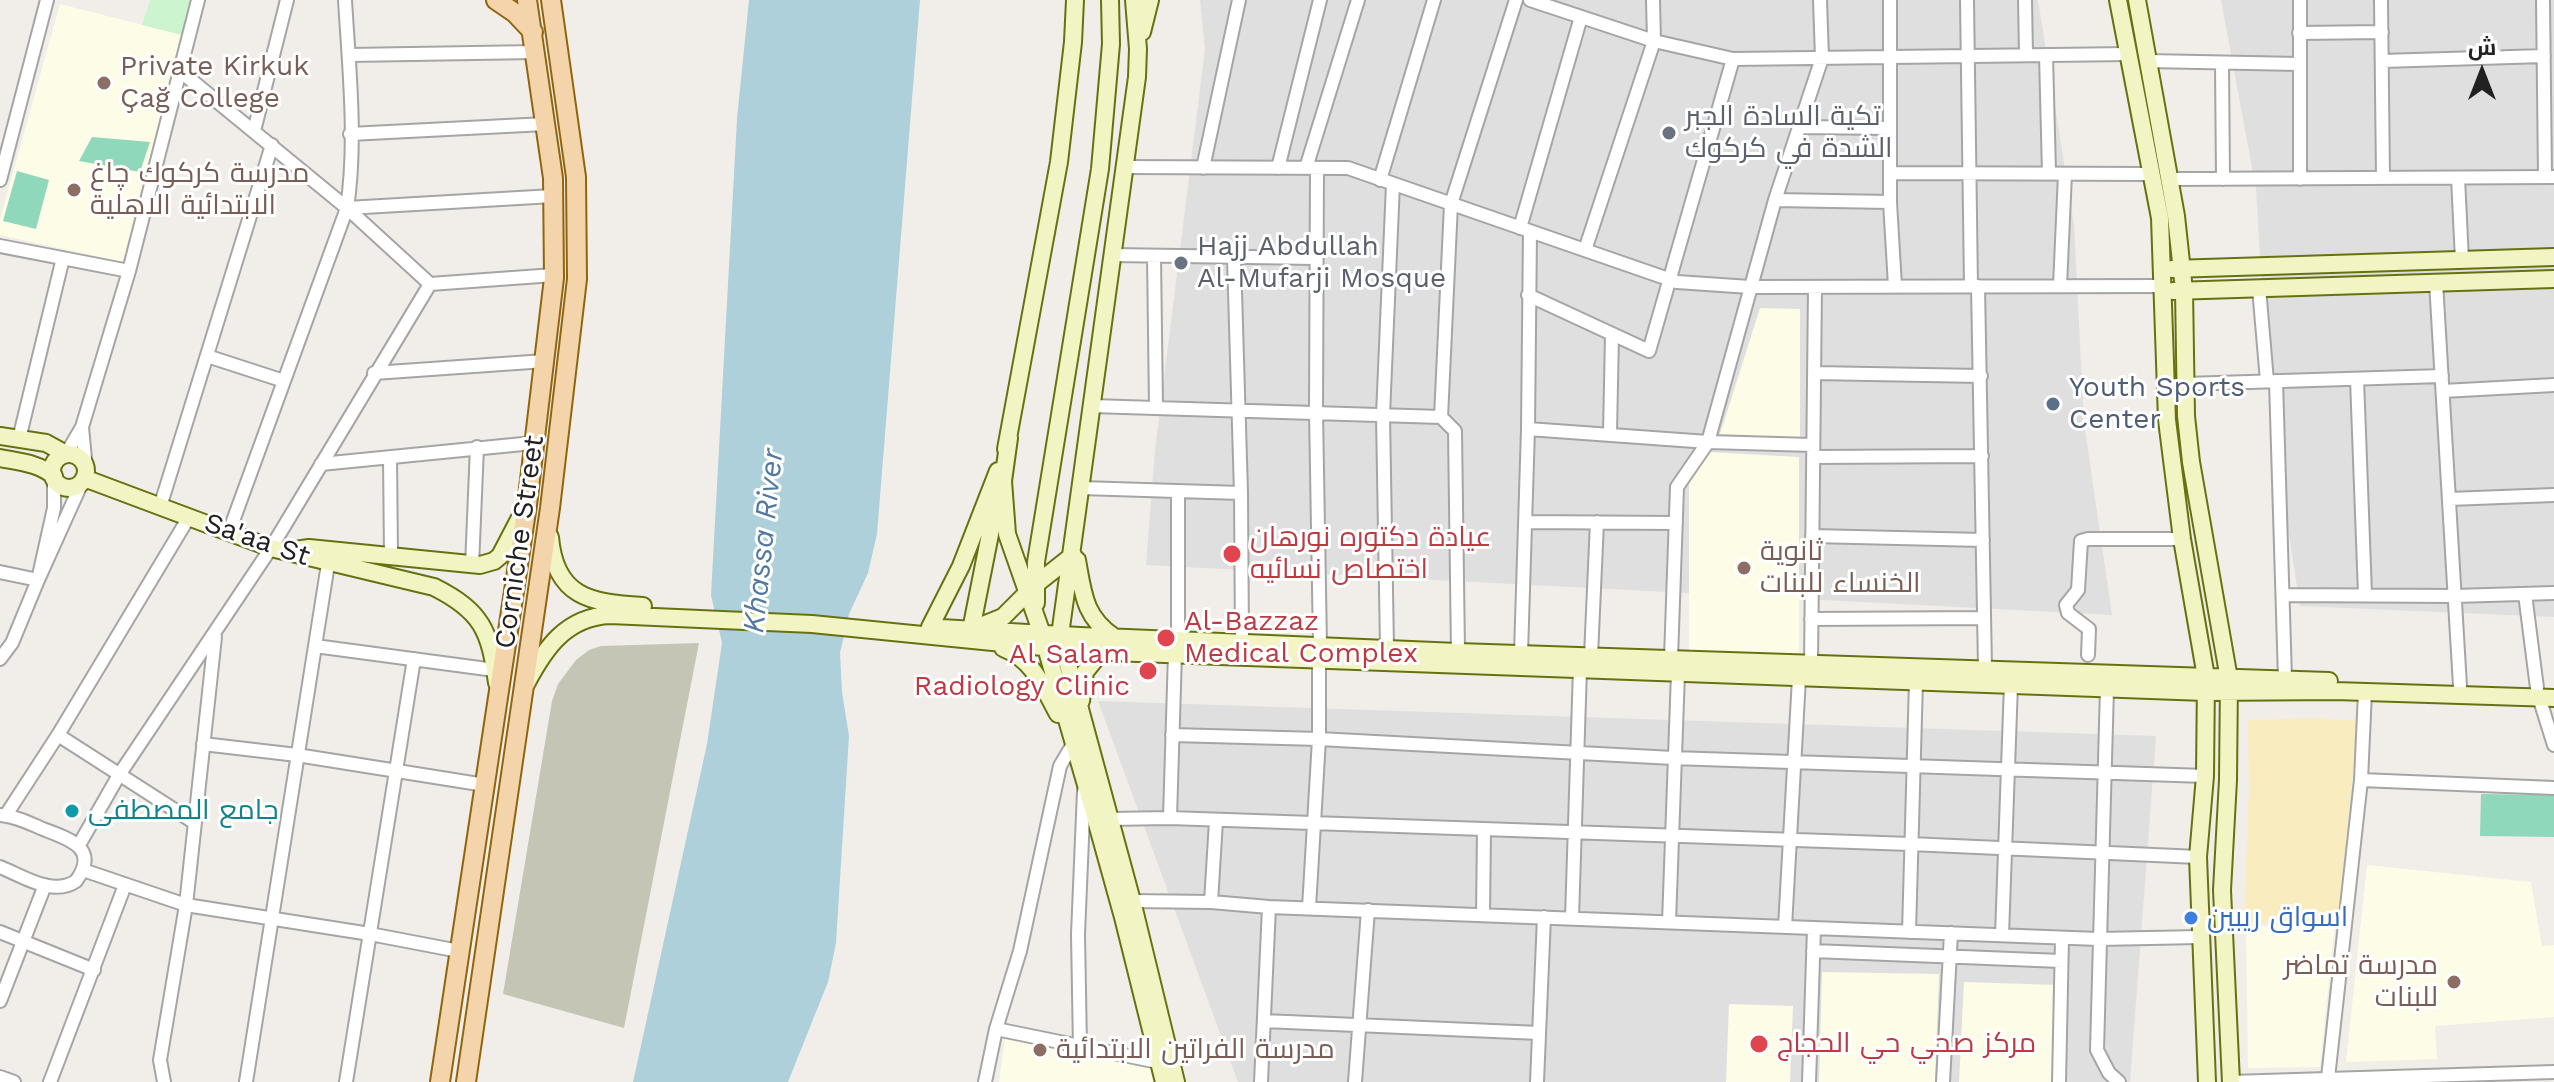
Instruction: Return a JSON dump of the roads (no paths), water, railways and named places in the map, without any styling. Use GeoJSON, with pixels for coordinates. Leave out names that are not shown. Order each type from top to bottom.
{"type":"FeatureCollection","features":[{"type":"Feature","properties":{"kind":"main road"},"geometry":{"type":"LineString","coordinates":[[496,0],[515,13],[533,32]]}},
{"type":"Feature","properties":{"kind":"main road","name":"Corniche Street"},"geometry":{"type":"LineString","coordinates":[[440,1082],[498,697],[499,670],[527,505],[554,275],[553,196],[527,0]]}},
{"type":"Feature","properties":{"kind":"main road","name":"Corniche Street"},"geometry":{"type":"LineString","coordinates":[[466,1082],[548,517],[577,279],[576,177],[551,0]]}},
{"type":"Feature","properties":{"kind":"main road"},"geometry":{"type":"LineString","coordinates":[[971,630],[1059,162],[1075,0]]}},
{"type":"Feature","properties":{"kind":"main road"},"geometry":{"type":"LineString","coordinates":[[1029,590],[1100,169],[1111,44],[1110,0]]}},
{"type":"Feature","properties":{"kind":"main road"},"geometry":{"type":"LineString","coordinates":[[1134,0],[1137,77],[1074,550],[1053,642],[1073,744],[1123,917],[1164,1082]]}},
{"type":"Feature","properties":{"kind":"main road"},"geometry":{"type":"LineString","coordinates":[[1138,49],[1150,0]]}},
{"type":"Feature","properties":{"kind":"main road"},"geometry":{"type":"LineString","coordinates":[[2118,0],[2160,218],[2167,420],[2182,539],[2206,684],[2205,776],[2198,857],[2207,1082]]}},
{"type":"Feature","properties":{"kind":"main road"},"geometry":{"type":"LineString","coordinates":[[2137,0],[2183,268],[2185,384],[2191,462],[2229,685],[2222,890],[2231,1082]]}},
{"type":"Feature","properties":{"kind":"main road"},"geometry":{"type":"LineString","coordinates":[[2164,282],[2183,268],[2554,257]]}},
{"type":"Feature","properties":{"kind":"main road"},"geometry":{"type":"LineString","coordinates":[[2164,282],[2184,290],[2554,279]]}},
{"type":"Feature","properties":{"kind":"main road"},"geometry":{"type":"LineString","coordinates":[[1065,386],[1097,366]]}},
{"type":"Feature","properties":{"kind":"main road"},"geometry":{"type":"LineString","coordinates":[[0,436],[46,443],[66,454],[77,456],[85,474],[71,487],[61,485],[44,468],[0,458]]}},
{"type":"Feature","properties":{"kind":"main road"},"geometry":{"type":"LineString","coordinates":[[1009,438],[1003,481],[1005,519],[1012,552],[1053,642],[1081,715],[1132,901],[1176,1082]]}},
{"type":"Feature","properties":{"kind":"main road"},"geometry":{"type":"LineString","coordinates":[[930,627],[961,566],[1009,438]]}},
{"type":"Feature","properties":{"kind":"main road"},"geometry":{"type":"LineString","coordinates":[[54,476],[56,460],[66,454]]}},
{"type":"Feature","properties":{"kind":"main road","name":"Sa'aa St"},"geometry":{"type":"LineString","coordinates":[[85,474],[160,507],[278,550],[434,587],[459,599],[479,619],[499,670]]}},
{"type":"Feature","properties":{"kind":"main road"},"geometry":{"type":"LineString","coordinates":[[278,550],[309,548],[472,566],[487,564],[500,556],[527,505]]}},
{"type":"Feature","properties":{"kind":"main road"},"geometry":{"type":"LineString","coordinates":[[548,517],[555,568],[560,578],[582,596],[598,601],[691,613],[971,630],[1102,651],[1242,641],[1320,652],[1387,648],[1521,653],[1586,662]]}},
{"type":"Feature","properties":{"kind":"main road"},"geometry":{"type":"LineString","coordinates":[[971,630],[1003,617],[1074,550]]}},
{"type":"Feature","properties":{"kind":"main road"},"geometry":{"type":"LineString","coordinates":[[1074,550],[1089,610],[1097,623],[1116,637]]}},
{"type":"Feature","properties":{"kind":"main road"},"geometry":{"type":"LineString","coordinates":[[521,693],[553,641],[584,619],[610,615],[691,613]]}},
{"type":"Feature","properties":{"kind":"main road"},"geometry":{"type":"LineString","coordinates":[[865,625],[991,643],[1116,637],[1177,647],[1674,665],[1985,668],[2365,692],[2546,693]]}},
{"type":"Feature","properties":{"kind":"main road"},"geometry":{"type":"LineString","coordinates":[[991,643],[1013,652],[1030,665],[1073,744]]}},
{"type":"Feature","properties":{"kind":"main road"},"geometry":{"type":"LineString","coordinates":[[1081,715],[1083,677],[1102,651]]}},
{"type":"Feature","properties":{"kind":"main road"},"geometry":{"type":"LineString","coordinates":[[1674,665],[1799,678],[2107,688],[2206,684]]}},
{"type":"Feature","properties":{"kind":"main road"},"geometry":{"type":"LineString","coordinates":[[2229,685],[2285,679],[2546,693]]}},
{"type":"Feature","properties":{"kind":"main road"},"geometry":{"type":"LineString","coordinates":[[446,1042],[471,1045]]}},
{"type":"Feature","properties":{"kind":"street"},"geometry":{"type":"LineString","coordinates":[[0,180],[4,147],[47,0]]}},
{"type":"Feature","properties":{"kind":"street"},"geometry":{"type":"LineString","coordinates":[[66,454],[82,427],[129,271],[198,0]]}},
{"type":"Feature","properties":{"kind":"street"},"geometry":{"type":"LineString","coordinates":[[254,131],[287,0]]}},
{"type":"Feature","properties":{"kind":"street"},"geometry":{"type":"LineString","coordinates":[[229,532],[347,208],[350,134],[345,0]]}},
{"type":"Feature","properties":{"kind":"street"},"geometry":{"type":"LineString","coordinates":[[1203,168],[1239,0]]}},
{"type":"Feature","properties":{"kind":"street"},"geometry":{"type":"LineString","coordinates":[[1278,168],[1320,0]]}},
{"type":"Feature","properties":{"kind":"street"},"geometry":{"type":"LineString","coordinates":[[1380,180],[1434,0]]}},
{"type":"Feature","properties":{"kind":"street"},"geometry":{"type":"LineString","coordinates":[[1441,417],[1451,204],[1516,0]]}},
{"type":"Feature","properties":{"kind":"street"},"geometry":{"type":"LineString","coordinates":[[1530,0],[1556,4],[1581,17],[1654,41],[1733,59],[2129,54]]}},
{"type":"Feature","properties":{"kind":"street"},"geometry":{"type":"LineString","coordinates":[[1585,250],[1654,41],[1653,0]]}},
{"type":"Feature","properties":{"kind":"street"},"geometry":{"type":"LineString","coordinates":[[1669,922],[1677,487],[1708,442],[1775,200],[1822,58],[1820,0]]}},
{"type":"Feature","properties":{"kind":"street"},"geometry":{"type":"LineString","coordinates":[[1890,0],[1890,202],[1895,286]]}},
{"type":"Feature","properties":{"kind":"street"},"geometry":{"type":"LineString","coordinates":[[1967,0],[1974,286],[1981,376],[1985,668]]}},
{"type":"Feature","properties":{"kind":"street"},"geometry":{"type":"LineString","coordinates":[[2025,0],[2026,55]]}},
{"type":"Feature","properties":{"kind":"street"},"geometry":{"type":"LineString","coordinates":[[2300,0],[2300,179]]}},
{"type":"Feature","properties":{"kind":"street"},"geometry":{"type":"LineString","coordinates":[[2381,0],[2383,178]]}},
{"type":"Feature","properties":{"kind":"street"},"geometry":{"type":"LineString","coordinates":[[2170,179],[2550,177],[2543,0]]}},
{"type":"Feature","properties":{"kind":"street"},"geometry":{"type":"LineString","coordinates":[[1309,908],[1319,739],[1320,652],[1316,258],[1311,168],[1356,1]]}},
{"type":"Feature","properties":{"kind":"street"},"geometry":{"type":"LineString","coordinates":[[1521,653],[1528,429],[1525,230],[1581,17]]}},
{"type":"Feature","properties":{"kind":"street"},"geometry":{"type":"LineString","coordinates":[[2299,33],[2382,32]]}},
{"type":"Feature","properties":{"kind":"street"},"geometry":{"type":"LineString","coordinates":[[349,55],[536,52]]}},
{"type":"Feature","properties":{"kind":"street"},"geometry":{"type":"LineString","coordinates":[[2046,55],[2049,173]]}},
{"type":"Feature","properties":{"kind":"street"},"geometry":{"type":"LineString","coordinates":[[2382,61],[2544,56]]}},
{"type":"Feature","properties":{"kind":"street"},"geometry":{"type":"LineString","coordinates":[[1528,295],[1649,351],[1733,59]]}},
{"type":"Feature","properties":{"kind":"street"},"geometry":{"type":"LineString","coordinates":[[2148,61],[2299,64]]}},
{"type":"Feature","properties":{"kind":"street"},"geometry":{"type":"LineString","coordinates":[[2222,63],[2223,179]]}},
{"type":"Feature","properties":{"kind":"street"},"geometry":{"type":"LineString","coordinates":[[180,71],[347,208],[430,284],[554,275]]}},
{"type":"Feature","properties":{"kind":"street"},"geometry":{"type":"LineString","coordinates":[[350,134],[545,124]]}},
{"type":"Feature","properties":{"kind":"street"},"geometry":{"type":"LineString","coordinates":[[1799,127],[1890,128]]}},
{"type":"Feature","properties":{"kind":"street"},"geometry":{"type":"LineString","coordinates":[[160,507],[272,145]]}},
{"type":"Feature","properties":{"kind":"street"},"geometry":{"type":"LineString","coordinates":[[1124,167],[1348,168],[1670,280],[1750,287],[2060,286],[2164,282]]}},
{"type":"Feature","properties":{"kind":"street"},"geometry":{"type":"LineString","coordinates":[[1890,173],[2151,174]]}},
{"type":"Feature","properties":{"kind":"street"},"geometry":{"type":"LineString","coordinates":[[2060,286],[2065,174]]}},
{"type":"Feature","properties":{"kind":"street"},"geometry":{"type":"LineString","coordinates":[[2458,178],[2462,260]]}},
{"type":"Feature","properties":{"kind":"street"},"geometry":{"type":"LineString","coordinates":[[1387,648],[1383,415],[1393,184]]}},
{"type":"Feature","properties":{"kind":"street"},"geometry":{"type":"LineString","coordinates":[[347,208],[553,196]]}},
{"type":"Feature","properties":{"kind":"street"},"geometry":{"type":"LineString","coordinates":[[1775,200],[1890,202]]}},
{"type":"Feature","properties":{"kind":"street"},"geometry":{"type":"LineString","coordinates":[[0,246],[129,271]]}},
{"type":"Feature","properties":{"kind":"street"},"geometry":{"type":"LineString","coordinates":[[1112,255],[1316,258]]}},
{"type":"Feature","properties":{"kind":"street"},"geometry":{"type":"LineString","coordinates":[[1154,256],[1156,407]]}},
{"type":"Feature","properties":{"kind":"street"},"geometry":{"type":"LineString","coordinates":[[19,439],[63,258]]}},
{"type":"Feature","properties":{"kind":"street"},"geometry":{"type":"LineString","coordinates":[[1234,258],[1242,641]]}},
{"type":"Feature","properties":{"kind":"street"},"geometry":{"type":"LineString","coordinates":[[2436,282],[2460,686]]}},
{"type":"Feature","properties":{"kind":"street"},"geometry":{"type":"LineString","coordinates":[[79,845],[119,775],[215,633],[278,550],[321,464],[430,284]]}},
{"type":"Feature","properties":{"kind":"street"},"geometry":{"type":"LineString","coordinates":[[1811,664],[1815,287]]}},
{"type":"Feature","properties":{"kind":"street"},"geometry":{"type":"LineString","coordinates":[[2259,288],[2272,381],[2284,595],[2285,679]]}},
{"type":"Feature","properties":{"kind":"street"},"geometry":{"type":"LineString","coordinates":[[1610,434],[1612,334]]}},
{"type":"Feature","properties":{"kind":"street"},"geometry":{"type":"LineString","coordinates":[[207,356],[284,381]]}},
{"type":"Feature","properties":{"kind":"street"},"geometry":{"type":"LineString","coordinates":[[374,373],[545,361]]}},
{"type":"Feature","properties":{"kind":"street"},"geometry":{"type":"LineString","coordinates":[[1814,373],[1981,376]]}},
{"type":"Feature","properties":{"kind":"street"},"geometry":{"type":"LineString","coordinates":[[2185,384],[2442,376]]}},
{"type":"Feature","properties":{"kind":"street"},"geometry":{"type":"LineString","coordinates":[[2357,379],[2365,594]]}},
{"type":"Feature","properties":{"kind":"street"},"geometry":{"type":"LineString","coordinates":[[2443,391],[2554,385]]}},
{"type":"Feature","properties":{"kind":"street"},"geometry":{"type":"LineString","coordinates":[[1092,406],[1441,417],[1455,431],[1458,652]]}},
{"type":"Feature","properties":{"kind":"street"},"geometry":{"type":"LineString","coordinates":[[0,659],[12,643],[85,474],[82,427]]}},
{"type":"Feature","properties":{"kind":"street"},"geometry":{"type":"LineString","coordinates":[[1528,429],[1813,451],[1982,456]]}},
{"type":"Feature","properties":{"kind":"street"},"geometry":{"type":"LineString","coordinates":[[321,464],[533,443]]}},
{"type":"Feature","properties":{"kind":"street"},"geometry":{"type":"LineString","coordinates":[[472,566],[477,447]]}},
{"type":"Feature","properties":{"kind":"street"},"geometry":{"type":"LineString","coordinates":[[390,457],[391,556]]}},
{"type":"Feature","properties":{"kind":"street"},"geometry":{"type":"LineString","coordinates":[[38,580],[54,508],[54,476]]}},
{"type":"Feature","properties":{"kind":"street"},"geometry":{"type":"LineString","coordinates":[[1081,488],[1241,493]]}},
{"type":"Feature","properties":{"kind":"street"},"geometry":{"type":"LineString","coordinates":[[1170,818],[1177,647],[1178,491]]}},
{"type":"Feature","properties":{"kind":"street"},"geometry":{"type":"LineString","coordinates":[[2449,499],[2554,495]]}},
{"type":"Feature","properties":{"kind":"street"},"geometry":{"type":"LineString","coordinates":[[0,867],[45,885],[60,887],[72,884],[83,870],[84,855],[79,845],[71,839],[3,815],[58,735],[189,517]]}},
{"type":"Feature","properties":{"kind":"street"},"geometry":{"type":"LineString","coordinates":[[1525,522],[1676,523]]}},
{"type":"Feature","properties":{"kind":"street"},"geometry":{"type":"LineString","coordinates":[[1572,918],[1578,752],[1597,522]]}},
{"type":"Feature","properties":{"kind":"street"},"geometry":{"type":"LineString","coordinates":[[1812,536],[1983,540]]}},
{"type":"Feature","properties":{"kind":"street"},"geometry":{"type":"LineString","coordinates":[[2088,655],[2089,629],[2068,613],[2066,605],[2078,590],[2081,541],[2182,539]]}},
{"type":"Feature","properties":{"kind":"street"},"geometry":{"type":"LineString","coordinates":[[246,1082],[328,564]]}},
{"type":"Feature","properties":{"kind":"street"},"geometry":{"type":"LineString","coordinates":[[0,572],[38,580]]}},
{"type":"Feature","properties":{"kind":"street"},"geometry":{"type":"LineString","coordinates":[[2284,595],[2554,593]]}},
{"type":"Feature","properties":{"kind":"street"},"geometry":{"type":"LineString","coordinates":[[2525,594],[2554,745]]}},
{"type":"Feature","properties":{"kind":"street"},"geometry":{"type":"LineString","coordinates":[[1811,619],[1984,618]]}},
{"type":"Feature","properties":{"kind":"street"},"geometry":{"type":"LineString","coordinates":[[164,1082],[160,1060],[186,905],[215,633]]}},
{"type":"Feature","properties":{"kind":"street"},"geometry":{"type":"LineString","coordinates":[[315,646],[499,670]]}},
{"type":"Feature","properties":{"kind":"street"},"geometry":{"type":"LineString","coordinates":[[346,1082],[414,659]]}},
{"type":"Feature","properties":{"kind":"street"},"geometry":{"type":"LineString","coordinates":[[1785,927],[1799,678]]}},
{"type":"Feature","properties":{"kind":"street"},"geometry":{"type":"LineString","coordinates":[[1909,932],[1916,681]]}},
{"type":"Feature","properties":{"kind":"street"},"geometry":{"type":"LineString","coordinates":[[2002,935],[2011,684]]}},
{"type":"Feature","properties":{"kind":"street"},"geometry":{"type":"LineString","coordinates":[[2107,688],[2097,1050],[2109,1073],[2119,1082]]}},
{"type":"Feature","properties":{"kind":"street"},"geometry":{"type":"LineString","coordinates":[[2328,1078],[2361,780],[2365,692]]}},
{"type":"Feature","properties":{"kind":"street"},"geometry":{"type":"LineString","coordinates":[[58,735],[195,823]]}},
{"type":"Feature","properties":{"kind":"street"},"geometry":{"type":"LineString","coordinates":[[1172,735],[1319,739],[1673,758],[2205,776]]}},
{"type":"Feature","properties":{"kind":"street"},"geometry":{"type":"LineString","coordinates":[[203,744],[297,755],[485,785]]}},
{"type":"Feature","properties":{"kind":"street"},"geometry":{"type":"LineString","coordinates":[[985,1082],[996,1029],[1020,951],[1060,766],[1073,744]]}},
{"type":"Feature","properties":{"kind":"street"},"geometry":{"type":"LineString","coordinates":[[1080,1048],[1078,934],[1084,779]]}},
{"type":"Feature","properties":{"kind":"street"},"geometry":{"type":"LineString","coordinates":[[2361,780],[2554,788]]}},
{"type":"Feature","properties":{"kind":"street"},"geometry":{"type":"LineString","coordinates":[[1109,819],[1170,818],[2198,857]]}},
{"type":"Feature","properties":{"kind":"street"},"geometry":{"type":"LineString","coordinates":[[1211,902],[1216,821]]}},
{"type":"Feature","properties":{"kind":"street"},"geometry":{"type":"LineString","coordinates":[[1483,915],[1484,830]]}},
{"type":"Feature","properties":{"kind":"street"},"geometry":{"type":"LineString","coordinates":[[83,870],[186,905],[459,951]]}},
{"type":"Feature","properties":{"kind":"street"},"geometry":{"type":"LineString","coordinates":[[0,1001],[45,885]]}},
{"type":"Feature","properties":{"kind":"street"},"geometry":{"type":"LineString","coordinates":[[50,1082],[125,885]]}},
{"type":"Feature","properties":{"kind":"street"},"geometry":{"type":"LineString","coordinates":[[1132,901],[2062,938],[2200,937]]}},
{"type":"Feature","properties":{"kind":"street"},"geometry":{"type":"LineString","coordinates":[[1261,1082],[1269,907]]}},
{"type":"Feature","properties":{"kind":"street"},"geometry":{"type":"LineString","coordinates":[[1355,1082],[1368,910]]}},
{"type":"Feature","properties":{"kind":"street"},"geometry":{"type":"LineString","coordinates":[[1537,1082],[1544,917]]}},
{"type":"Feature","properties":{"kind":"street"},"geometry":{"type":"LineString","coordinates":[[1809,1082],[1814,928]]}},
{"type":"Feature","properties":{"kind":"street"},"geometry":{"type":"LineString","coordinates":[[0,932],[94,970]]}},
{"type":"Feature","properties":{"kind":"street"},"geometry":{"type":"LineString","coordinates":[[1943,1082],[1951,933]]}},
{"type":"Feature","properties":{"kind":"street"},"geometry":{"type":"LineString","coordinates":[[2059,1082],[2062,938]]}},
{"type":"Feature","properties":{"kind":"street"},"geometry":{"type":"LineString","coordinates":[[1813,951],[2061,961]]}},
{"type":"Feature","properties":{"kind":"street"},"geometry":{"type":"LineString","coordinates":[[1264,1021],[1539,1033]]}},
{"type":"Feature","properties":{"kind":"street"},"geometry":{"type":"LineString","coordinates":[[996,1029],[1158,1062]]}},
{"type":"Feature","properties":{"kind":"street"},"geometry":{"type":"LineString","coordinates":[[2231,1082],[2328,1078],[2514,1078],[2554,1072]]}},
{"type":"Feature","properties":{"kind":"street"},"geometry":{"type":"LineString","coordinates":[[0,1077],[14,1082]]}},
{"type":"Feature","properties":{"kind":"water","name":"Khassa River"},"geometry":{"type":"Polygon","coordinates":[[[749,0],[920,0],[877,534],[868,573],[849,614],[840,653],[849,736],[836,943],[828,982],[788,1082],[633,1082],[707,744],[722,643],[711,595],[737,119],[749,0]]]}},
{"type":"Feature","properties":{"kind":"place","name":"Private Kirkuk Çağ College"},"geometry":{"type":"Point","coordinates":[104,83]}},
{"type":"Feature","properties":{"kind":"place","name":"تكية السادة الجبر الشدة في كركوك"},"geometry":{"type":"Point","coordinates":[1669,133]}},
{"type":"Feature","properties":{"kind":"place","name":"مدرسة كركوك چاغ الابتدائية الاهلية"},"geometry":{"type":"Point","coordinates":[74,190]}},
{"type":"Feature","properties":{"kind":"place","name":"Hajj Abdullah Al-Mufarji Mosque"},"geometry":{"type":"Point","coordinates":[1181,263]}},
{"type":"Feature","properties":{"kind":"place","name":"Youth Sports Center"},"geometry":{"type":"Point","coordinates":[2053,404]}},
{"type":"Feature","properties":{"kind":"place","name":"عيادة دكتوره نورهان اختصاص نسائيه"},"geometry":{"type":"Point","coordinates":[1232,554]}},
{"type":"Feature","properties":{"kind":"place","name":"ثانوية الخنساء للبنات"},"geometry":{"type":"Point","coordinates":[1744,568]}},
{"type":"Feature","properties":{"kind":"place","name":"Al-Bazzaz Medical Complex"},"geometry":{"type":"Point","coordinates":[1166,638]}},
{"type":"Feature","properties":{"kind":"place","name":"Al Salam Radiology Clinic"},"geometry":{"type":"Point","coordinates":[1148,671]}},
{"type":"Feature","properties":{"kind":"place","name":"جامع المصطفى"},"geometry":{"type":"Point","coordinates":[72,811]}},
{"type":"Feature","properties":{"kind":"place","name":"اسواق ريبين"},"geometry":{"type":"Point","coordinates":[2191,918]}},
{"type":"Feature","properties":{"kind":"place","name":"مدرسة تماضر للبنات"},"geometry":{"type":"Point","coordinates":[2454,982]}},
{"type":"Feature","properties":{"kind":"place","name":"مركز صحي حي الحجاج"},"geometry":{"type":"Point","coordinates":[1759,1044]}},
{"type":"Feature","properties":{"kind":"place","name":"مدرسة الفراتين الابتدائية"},"geometry":{"type":"Point","coordinates":[1040,1050]}}]}
